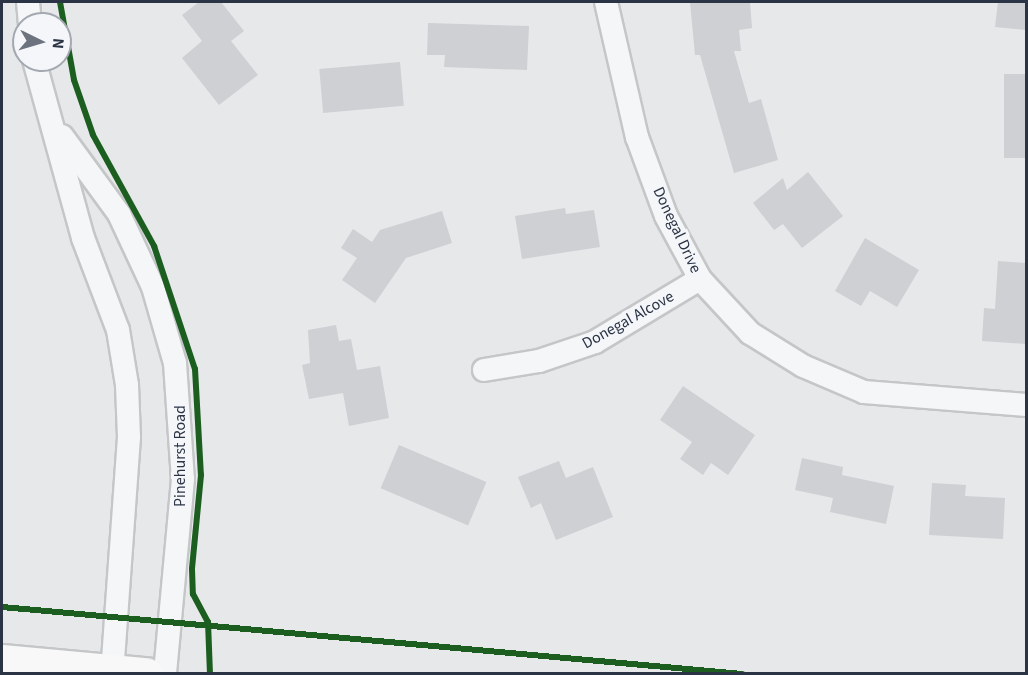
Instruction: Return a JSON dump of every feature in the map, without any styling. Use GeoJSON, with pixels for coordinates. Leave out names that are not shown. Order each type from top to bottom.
{"type":"FeatureCollection","features":[{"type":"Feature","properties":{"kind":"main road"},"geometry":{"type":"LineString","coordinates":[[2,661],[146,674]]}},
{"type":"Feature","properties":{"kind":"street","name":"Donegal Drive"},"geometry":{"type":"LineString","coordinates":[[606,2],[637,137],[666,216],[700,279],[750,333],[803,366],[864,392],[1026,405]]}},
{"type":"Feature","properties":{"kind":"street","name":"Pinehurst Road"},"geometry":{"type":"LineString","coordinates":[[38,72],[55,126],[83,238],[118,330],[127,385],[129,437],[112,672]]}},
{"type":"Feature","properties":{"kind":"street","name":"Pinehurst Road"},"geometry":{"type":"LineString","coordinates":[[55,126],[119,214],[156,296],[176,363],[183,479],[165,674]]}},
{"type":"Feature","properties":{"kind":"street","name":"Donegal Alcove"},"geometry":{"type":"LineString","coordinates":[[484,370],[539,361],[595,342],[700,279]]}},
{"type":"Feature","properties":{"kind":"building"},"geometry":{"type":"Polygon","coordinates":[[[199,2],[221,2],[244,31],[231,41],[258,75],[219,105],[182,58],[202,41],[182,15],[199,2]]]}},
{"type":"Feature","properties":{"kind":"building"},"geometry":{"type":"Polygon","coordinates":[[[690,2],[750,2],[752,28],[739,30],[741,51],[734,51],[749,103],[761,99],[778,160],[734,173],[700,55],[695,55],[690,2]]]}},
{"type":"Feature","properties":{"kind":"building"},"geometry":{"type":"Polygon","coordinates":[[[998,2],[1026,2],[1026,30],[995,27],[998,2]]]}},
{"type":"Feature","properties":{"kind":"building"},"geometry":{"type":"Polygon","coordinates":[[[428,23],[529,26],[527,70],[444,67],[445,55],[427,55],[428,23]]]}},
{"type":"Feature","properties":{"kind":"building"},"geometry":{"type":"Polygon","coordinates":[[[400,62],[404,106],[323,113],[319,69],[400,62]]]}},
{"type":"Feature","properties":{"kind":"building"},"geometry":{"type":"Polygon","coordinates":[[[1004,74],[1026,74],[1026,158],[1004,158],[1004,74]]]}},
{"type":"Feature","properties":{"kind":"building"},"geometry":{"type":"Polygon","coordinates":[[[808,172],[843,216],[802,248],[783,224],[774,230],[753,203],[783,178],[787,190],[808,172]]]}},
{"type":"Feature","properties":{"kind":"building"},"geometry":{"type":"Polygon","coordinates":[[[565,208],[566,214],[594,210],[600,247],[522,259],[515,216],[565,208]]]}},
{"type":"Feature","properties":{"kind":"building"},"geometry":{"type":"Polygon","coordinates":[[[442,211],[452,243],[406,258],[375,303],[342,280],[357,258],[341,248],[353,229],[372,242],[380,230],[442,211]]]}},
{"type":"Feature","properties":{"kind":"building"},"geometry":{"type":"Polygon","coordinates":[[[865,238],[919,270],[897,307],[870,291],[861,306],[835,291],[865,238]]]}},
{"type":"Feature","properties":{"kind":"building"},"geometry":{"type":"Polygon","coordinates":[[[998,261],[1026,263],[1026,344],[982,341],[984,308],[995,309],[998,261]]]}},
{"type":"Feature","properties":{"kind":"building"},"geometry":{"type":"Polygon","coordinates":[[[336,325],[339,341],[351,339],[357,370],[380,366],[389,418],[349,426],[343,393],[309,399],[302,365],[310,363],[308,330],[336,325]]]}},
{"type":"Feature","properties":{"kind":"building"},"geometry":{"type":"Polygon","coordinates":[[[683,386],[755,435],[728,475],[711,463],[703,475],[680,459],[692,442],[660,420],[683,386]]]}},
{"type":"Feature","properties":{"kind":"building"},"geometry":{"type":"Polygon","coordinates":[[[399,445],[486,482],[468,525],[381,488],[399,445]]]}},
{"type":"Feature","properties":{"kind":"building"},"geometry":{"type":"Polygon","coordinates":[[[802,458],[843,467],[842,475],[894,486],[886,524],[830,512],[833,498],[795,490],[802,458]]]}},
{"type":"Feature","properties":{"kind":"building"},"geometry":{"type":"Polygon","coordinates":[[[559,461],[566,478],[593,467],[613,517],[556,540],[541,503],[531,508],[518,477],[559,461]]]}},
{"type":"Feature","properties":{"kind":"building"},"geometry":{"type":"Polygon","coordinates":[[[932,483],[966,485],[965,496],[1005,498],[1003,539],[929,535],[932,483]]]}},
{"type":"Feature","properties":{"kind":"cycle path"},"geometry":{"type":"LineString","coordinates":[[60,2],[74,80],[93,135],[154,246],[195,369],[201,475],[192,569],[193,594],[208,622],[210,674]]}},
{"type":"Feature","properties":{"kind":"cycle path"},"geometry":{"type":"LineString","coordinates":[[2,607],[742,674]]}}]}
